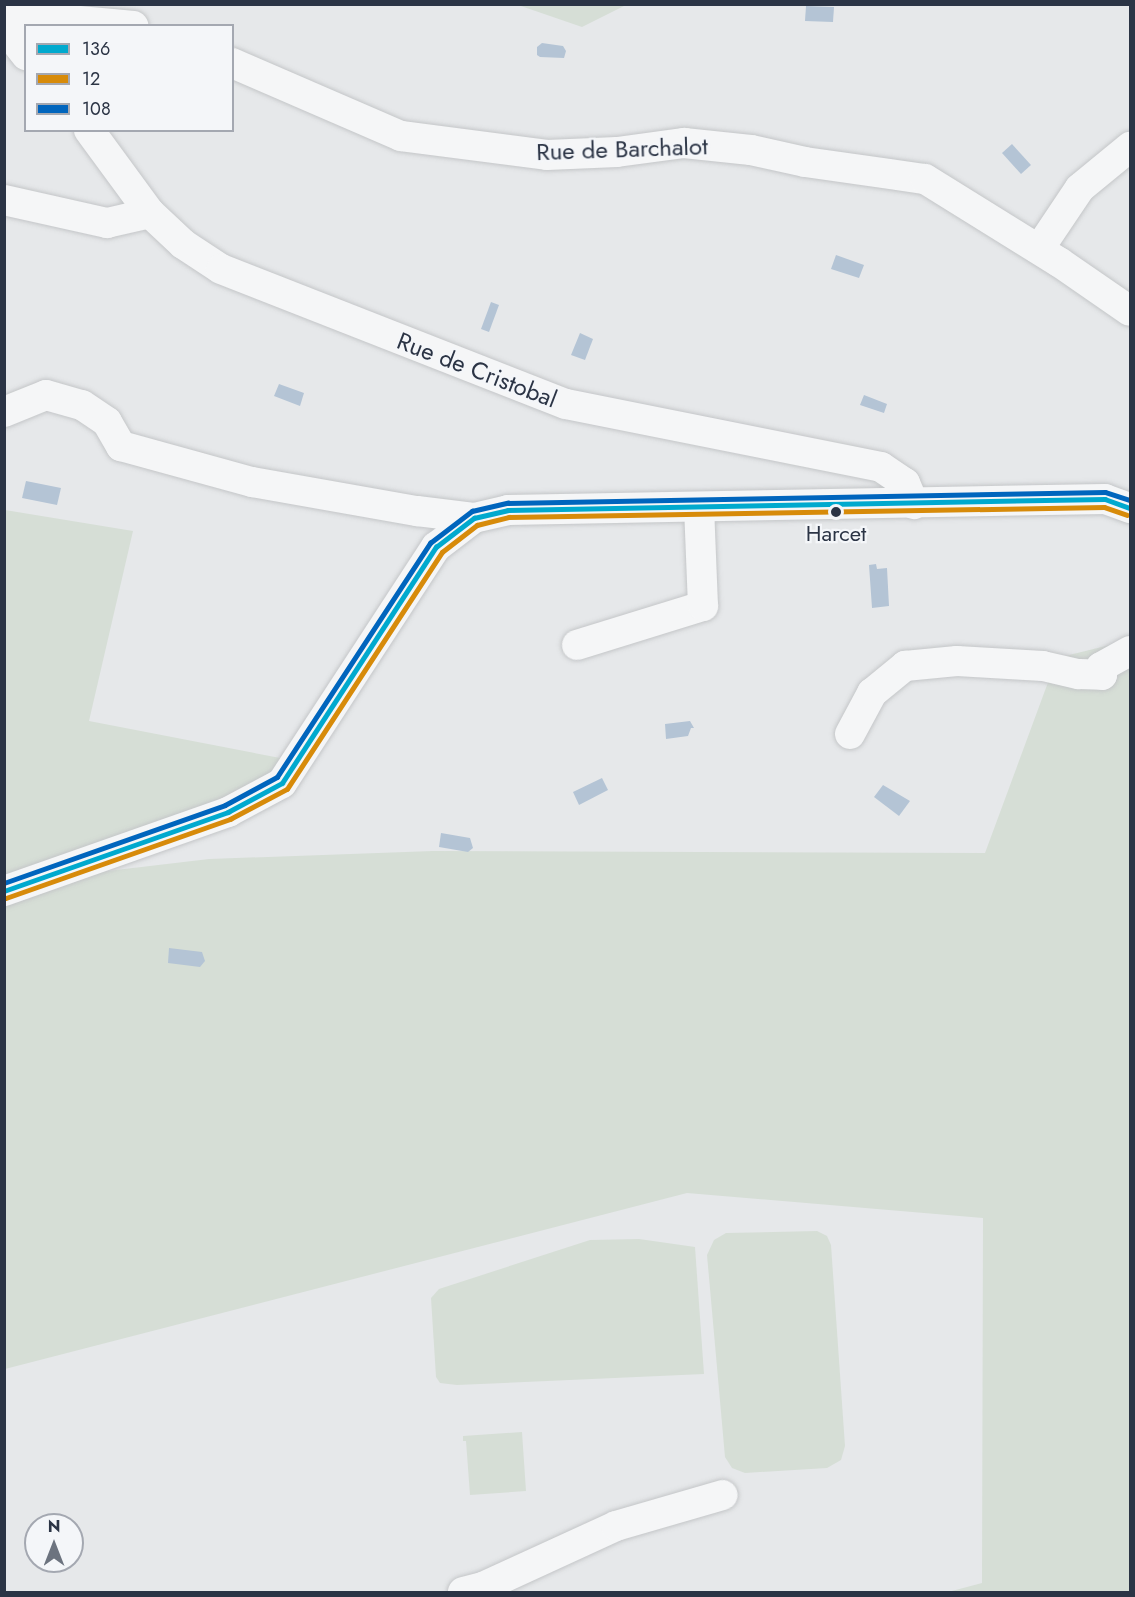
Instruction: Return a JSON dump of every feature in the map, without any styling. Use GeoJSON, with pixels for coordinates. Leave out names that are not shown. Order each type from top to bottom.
{"type":"FeatureCollection","features":[{"type":"Feature","properties":{"kind":"street"},"geometry":{"type":"LineString","coordinates":[[4,14],[112,24]]}},
{"type":"Feature","properties":{"kind":"street"},"geometry":{"type":"LineString","coordinates":[[4,27],[24,52]]}},
{"type":"Feature","properties":{"kind":"street","name":"Rue de Barchalot"},"geometry":{"type":"LineString","coordinates":[[234,64],[401,136],[547,155],[617,152],[684,143],[751,150],[805,162],[925,179],[1039,249],[1131,310]]}},
{"type":"Feature","properties":{"kind":"street","name":"Rue de Cristobal"},"geometry":{"type":"LineString","coordinates":[[90,132],[150,213],[183,244],[221,269],[566,404],[881,467],[905,483],[914,504]]}},
{"type":"Feature","properties":{"kind":"street"},"geometry":{"type":"LineString","coordinates":[[1039,249],[1080,188],[1131,147]]}},
{"type":"Feature","properties":{"kind":"street"},"geometry":{"type":"LineString","coordinates":[[4,200],[107,224],[150,213]]}},
{"type":"Feature","properties":{"kind":"street"},"geometry":{"type":"LineString","coordinates":[[4,412],[46,395],[82,405],[107,422],[121,446],[252,482],[417,512],[474,518],[508,510],[1105,499],[1131,508]]}},
{"type":"Feature","properties":{"kind":"street"},"geometry":{"type":"LineString","coordinates":[[577,645],[703,606],[699,508]]}},
{"type":"Feature","properties":{"kind":"street"},"geometry":{"type":"LineString","coordinates":[[4,891],[228,812],[282,783],[436,547],[474,518]]}},
{"type":"Feature","properties":{"kind":"street"},"geometry":{"type":"LineString","coordinates":[[850,734],[872,693],[905,666],[957,661],[1042,666],[1079,674],[1102,675],[1101,667],[1131,651]]}},
{"type":"Feature","properties":{"kind":"street"},"geometry":{"type":"LineString","coordinates":[[463,1593],[483,1587],[616,1526],[723,1495]]}},
{"type":"Feature","properties":{"kind":"shaded area"},"geometry":{"type":"Polygon","coordinates":[[[518,5],[626,5],[582,27],[518,5]]]}},
{"type":"Feature","properties":{"kind":"shaded area"},"geometry":{"type":"Polygon","coordinates":[[[5,510],[133,531],[89,721],[306,763],[23,881],[209,859],[433,851],[985,853],[1057,658],[1130,640],[1130,1592],[948,1592],[982,1583],[983,1218],[687,1193],[5,1369],[5,510]]]}},
{"type":"Feature","properties":{"kind":"shaded area"},"geometry":{"type":"Polygon","coordinates":[[[817,1231],[827,1236],[831,1245],[845,1446],[841,1460],[827,1468],[745,1473],[732,1468],[725,1457],[707,1255],[714,1240],[726,1233],[817,1231]]]}},
{"type":"Feature","properties":{"kind":"shaded area"},"geometry":{"type":"Polygon","coordinates":[[[639,1239],[695,1247],[704,1374],[457,1385],[440,1383],[436,1377],[431,1298],[439,1289],[590,1240],[639,1239]]]}},
{"type":"Feature","properties":{"kind":"shaded area"},"geometry":{"type":"Polygon","coordinates":[[[522,1432],[526,1491],[470,1495],[466,1441],[463,1441],[463,1436],[522,1432]]]}},
{"type":"Feature","properties":{"kind":"water"},"geometry":{"type":"Polygon","coordinates":[[[806,6],[834,7],[833,22],[805,21],[806,6]]]}},
{"type":"Feature","properties":{"kind":"water"},"geometry":{"type":"Polygon","coordinates":[[[542,43],[563,46],[566,51],[564,58],[537,55],[537,47],[542,43]]]}},
{"type":"Feature","properties":{"kind":"water"},"geometry":{"type":"Polygon","coordinates":[[[1012,144],[1031,165],[1021,174],[1002,153],[1012,144]]]}},
{"type":"Feature","properties":{"kind":"water"},"geometry":{"type":"Polygon","coordinates":[[[836,255],[864,265],[859,278],[831,269],[836,255]]]}},
{"type":"Feature","properties":{"kind":"water"},"geometry":{"type":"Polygon","coordinates":[[[491,302],[499,305],[489,332],[481,329],[491,302]]]}},
{"type":"Feature","properties":{"kind":"water"},"geometry":{"type":"Polygon","coordinates":[[[580,333],[593,339],[585,360],[571,355],[580,333]]]}},
{"type":"Feature","properties":{"kind":"water"},"geometry":{"type":"Polygon","coordinates":[[[279,384],[304,393],[300,406],[274,396],[279,384]]]}},
{"type":"Feature","properties":{"kind":"water"},"geometry":{"type":"Polygon","coordinates":[[[864,395],[887,404],[884,413],[860,405],[864,395]]]}},
{"type":"Feature","properties":{"kind":"water"},"geometry":{"type":"Polygon","coordinates":[[[26,481],[61,488],[57,505],[22,498],[26,481]]]}},
{"type":"Feature","properties":{"kind":"water"},"geometry":{"type":"Polygon","coordinates":[[[876,564],[877,569],[887,568],[889,606],[872,608],[869,565],[876,564]]]}},
{"type":"Feature","properties":{"kind":"water"},"geometry":{"type":"Polygon","coordinates":[[[690,721],[694,728],[691,728],[688,736],[666,739],[665,724],[690,721]]]}},
{"type":"Feature","properties":{"kind":"water"},"geometry":{"type":"Polygon","coordinates":[[[602,778],[608,790],[579,805],[573,792],[602,778]]]}},
{"type":"Feature","properties":{"kind":"water"},"geometry":{"type":"Polygon","coordinates":[[[883,785],[910,801],[899,816],[874,797],[883,785]]]}},
{"type":"Feature","properties":{"kind":"water"},"geometry":{"type":"Polygon","coordinates":[[[441,833],[470,838],[473,848],[468,852],[439,847],[441,833]]]}},
{"type":"Feature","properties":{"kind":"water"},"geometry":{"type":"Polygon","coordinates":[[[169,948],[202,952],[205,961],[200,967],[168,963],[169,948]]]}},
{"type":"Feature","properties":{"kind":"transit line","name":"108"},"geometry":{"type":"LineString","coordinates":[[4,883],[225,805],[277,777],[430,543],[472,511],[508,503],[1105,492],[1130,500]]}},
{"type":"Feature","properties":{"kind":"transit line","name":"136"},"geometry":{"type":"LineString","coordinates":[[4,891],[228,812],[282,783],[436,547],[474,518],[508,510],[1105,499],[1130,508]]}},
{"type":"Feature","properties":{"kind":"transit line","name":"12"},"geometry":{"type":"LineString","coordinates":[[6,898],[230,819],[287,789],[442,552],[477,525],[509,517],[1104,507],[1127,515]]}},
{"type":"Feature","properties":{"kind":"place","name":"Harcet"},"geometry":{"type":"Point","coordinates":[836,512]}}]}
